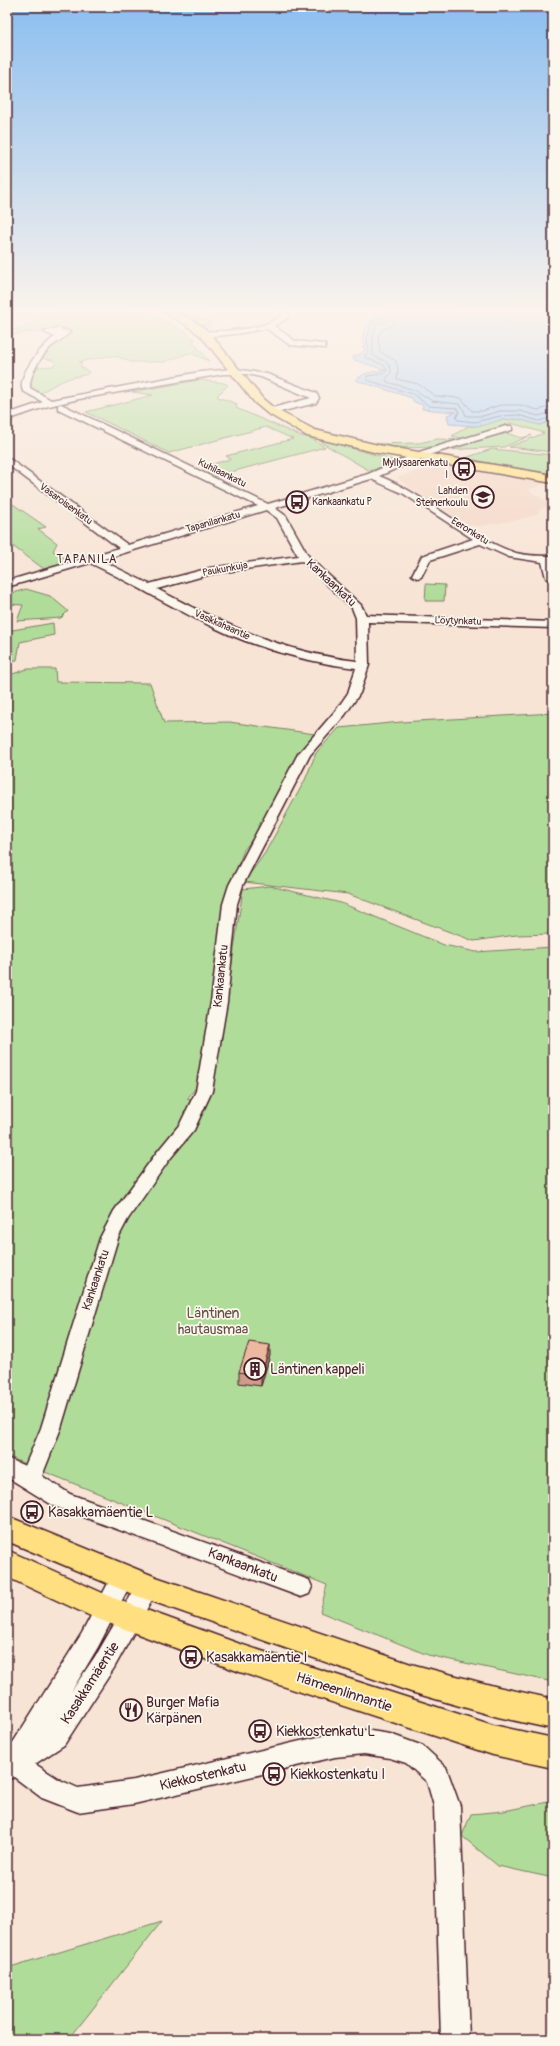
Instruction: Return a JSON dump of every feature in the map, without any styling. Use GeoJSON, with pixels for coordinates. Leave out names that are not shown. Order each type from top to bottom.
{"type":"FeatureCollection","features":[{"type":"Feature","properties":{"kind":"main road"},"geometry":{"type":"LineString","coordinates":[[266,406],[294,425],[311,433],[355,445],[553,479]]}},
{"type":"Feature","properties":{"kind":"main road"},"geometry":{"type":"LineString","coordinates":[[7,1528],[136,1582],[411,1678],[498,1702],[553,1714]]}},
{"type":"Feature","properties":{"kind":"main road","name":"Hämeenlinnantie"},"geometry":{"type":"LineString","coordinates":[[7,1563],[118,1613],[240,1658],[493,1740],[553,1753]]}},
{"type":"Feature","properties":{"kind":"street"},"geometry":{"type":"LineString","coordinates":[[7,417],[39,406]]}},
{"type":"Feature","properties":{"kind":"street"},"geometry":{"type":"LineString","coordinates":[[271,411],[290,406]]}},
{"type":"Feature","properties":{"kind":"street","name":"Kuhilaankatu"},"geometry":{"type":"LineString","coordinates":[[61,407],[267,507]]}},
{"type":"Feature","properties":{"kind":"street","name":"Tapanilankatu"},"geometry":{"type":"LineString","coordinates":[[7,584],[371,476],[418,456],[510,428]]}},
{"type":"Feature","properties":{"kind":"street","name":"Vasaroisenkatu"},"geometry":{"type":"LineString","coordinates":[[7,460],[126,548]]}},
{"type":"Feature","properties":{"kind":"street","name":"Eeronkatu"},"geometry":{"type":"LineString","coordinates":[[371,476],[410,492],[482,540],[507,554],[549,559]]}},
{"type":"Feature","properties":{"kind":"street","name":"Kankaankatu"},"geometry":{"type":"LineString","coordinates":[[30,1479],[51,1428],[109,1238],[120,1216],[163,1156],[188,1126],[204,1091],[219,1002],[230,904],[236,884],[304,754],[341,712],[354,693],[363,665],[362,618],[357,607],[304,558],[281,516],[267,507]]}},
{"type":"Feature","properties":{"kind":"street"},"geometry":{"type":"LineString","coordinates":[[417,575],[426,558],[440,552],[482,540]]}},
{"type":"Feature","properties":{"kind":"street","name":"Paukunkuja"},"geometry":{"type":"LineString","coordinates":[[147,588],[210,571],[304,558]]}},
{"type":"Feature","properties":{"kind":"street","name":"Vasikkahaantie"},"geometry":{"type":"LineString","coordinates":[[91,559],[238,634],[324,659],[363,665]]}},
{"type":"Feature","properties":{"kind":"street"},"geometry":{"type":"LineString","coordinates":[[549,559],[551,578]]}},
{"type":"Feature","properties":{"kind":"street","name":"Löytynkatu"},"geometry":{"type":"LineString","coordinates":[[362,618],[553,625]]}},
{"type":"Feature","properties":{"kind":"street","name":"Kankaankatu"},"geometry":{"type":"LineString","coordinates":[[7,1467],[30,1479],[62,1500],[301,1587]]}},
{"type":"Feature","properties":{"kind":"street","name":"Kasakkamäentie"},"geometry":{"type":"LineString","coordinates":[[11,1765],[55,1737],[106,1660],[118,1613],[136,1582]]}},
{"type":"Feature","properties":{"kind":"street","name":"Kiekkostenkatu"},"geometry":{"type":"LineString","coordinates":[[11,1765],[51,1789],[78,1800],[134,1792],[335,1745],[364,1742],[390,1746],[414,1754],[437,1775],[447,1806],[455,2039]]}},
{"type":"Feature","properties":{"kind":"shaded area","name":"Lahden Steinerkoulu"},"geometry":{"type":"Polygon","coordinates":[[[436,465],[546,483],[528,490],[553,505],[540,509],[538,513],[533,516],[517,520],[481,526],[468,525],[400,481],[398,477],[436,465]]]}},
{"type":"Feature","properties":{"kind":"green space"},"geometry":{"type":"Polygon","coordinates":[[[108,406],[236,406],[236,408],[301,436],[311,438],[325,447],[212,477],[202,467],[231,459],[226,456],[293,439],[266,427],[169,453],[86,412],[108,406]]]}},
{"type":"Feature","properties":{"kind":"green space"},"geometry":{"type":"Polygon","coordinates":[[[518,419],[540,425],[553,420],[553,452],[509,447],[544,433],[511,423],[490,432],[465,439],[452,436],[468,426],[475,426],[500,420],[518,419]]]}},
{"type":"Feature","properties":{"kind":"green space"},"geometry":{"type":"Polygon","coordinates":[[[496,433],[501,435],[506,433],[522,438],[532,435],[504,447],[446,450],[496,433]]]}},
{"type":"Feature","properties":{"kind":"green space"},"geometry":{"type":"Polygon","coordinates":[[[437,439],[461,440],[437,446],[416,448],[371,444],[419,443],[437,439]]]}},
{"type":"Feature","properties":{"kind":"green space"},"geometry":{"type":"Polygon","coordinates":[[[323,440],[393,460],[374,470],[368,470],[319,441],[323,440]]]}},
{"type":"Feature","properties":{"kind":"green space"},"geometry":{"type":"Polygon","coordinates":[[[492,449],[553,455],[553,476],[465,458],[492,449]]]}},
{"type":"Feature","properties":{"kind":"green space"},"geometry":{"type":"Polygon","coordinates":[[[7,500],[46,527],[38,529],[57,543],[53,551],[69,561],[44,569],[7,542],[7,500]]]}},
{"type":"Feature","properties":{"kind":"green space"},"geometry":{"type":"Polygon","coordinates":[[[426,584],[445,585],[444,601],[425,601],[426,584]]]}},
{"type":"Feature","properties":{"kind":"green space"},"geometry":{"type":"Polygon","coordinates":[[[26,589],[50,596],[68,611],[61,618],[17,621],[23,605],[7,604],[7,595],[26,589]]]}},
{"type":"Feature","properties":{"kind":"green space"},"geometry":{"type":"Polygon","coordinates":[[[53,623],[54,635],[20,642],[17,660],[7,661],[7,631],[53,623]]]}},
{"type":"Feature","properties":{"kind":"green space","name":"Läntinen hautausmaa"},"geometry":{"type":"Polygon","coordinates":[[[27,669],[55,669],[56,682],[150,683],[164,723],[229,722],[315,734],[286,777],[262,826],[244,850],[232,881],[197,1086],[187,1099],[205,1102],[213,1090],[243,889],[270,886],[341,903],[444,945],[476,952],[553,947],[553,1682],[428,1655],[320,1612],[327,1585],[20,1462],[7,1455],[7,676],[27,669]]]}},
{"type":"Feature","properties":{"kind":"green space"},"geometry":{"type":"Polygon","coordinates":[[[553,713],[553,934],[516,935],[474,941],[348,894],[244,882],[265,853],[305,780],[316,753],[339,728],[401,722],[553,713]]]}},
{"type":"Feature","properties":{"kind":"green space"},"geometry":{"type":"Polygon","coordinates":[[[553,1801],[553,1878],[498,1866],[462,1836],[471,1814],[504,1811],[553,1801]]]}},
{"type":"Feature","properties":{"kind":"green space"},"geometry":{"type":"Polygon","coordinates":[[[162,1921],[69,2039],[7,2039],[7,1968],[162,1921]]]}},
{"type":"Feature","properties":{"kind":"water"},"geometry":{"type":"Polygon","coordinates":[[[423,406],[553,406],[553,420],[540,425],[518,419],[500,420],[485,425],[475,426],[449,424],[447,415],[456,412],[422,409],[423,406]]]}},
{"type":"Feature","properties":{"kind":"building"},"geometry":{"type":"Polygon","coordinates":[[[249,1342],[270,1345],[261,1376],[239,1372],[249,1342]]]}},
{"type":"Feature","properties":{"kind":"place","name":"Myllysaarenkatu I"},"geometry":{"type":"Point","coordinates":[464,469]}},
{"type":"Feature","properties":{"kind":"place","name":"Lahden Steinerkoulu"},"geometry":{"type":"Point","coordinates":[483,497]}},
{"type":"Feature","properties":{"kind":"place","name":"Kankaankatu P"},"geometry":{"type":"Point","coordinates":[297,502]}},
{"type":"Feature","properties":{"kind":"place","name":"Läntinen kappeli"},"geometry":{"type":"Point","coordinates":[255,1369]}},
{"type":"Feature","properties":{"kind":"place","name":"Kasakkamäentie L"},"geometry":{"type":"Point","coordinates":[32,1512]}},
{"type":"Feature","properties":{"kind":"place","name":"Kasakkamäentie I"},"geometry":{"type":"Point","coordinates":[191,1657]}},
{"type":"Feature","properties":{"kind":"place","name":"Burger Mafia Kärpänen"},"geometry":{"type":"Point","coordinates":[131,1710]}},
{"type":"Feature","properties":{"kind":"place","name":"Kiekkostenkatu L"},"geometry":{"type":"Point","coordinates":[260,1731]}},
{"type":"Feature","properties":{"kind":"place","name":"Kiekkostenkatu I"},"geometry":{"type":"Point","coordinates":[274,1774]}},
{"type":"Feature","properties":{"kind":"district","name":"TAPANILA"},"geometry":{"type":"Point","coordinates":[87,559]}}]}
